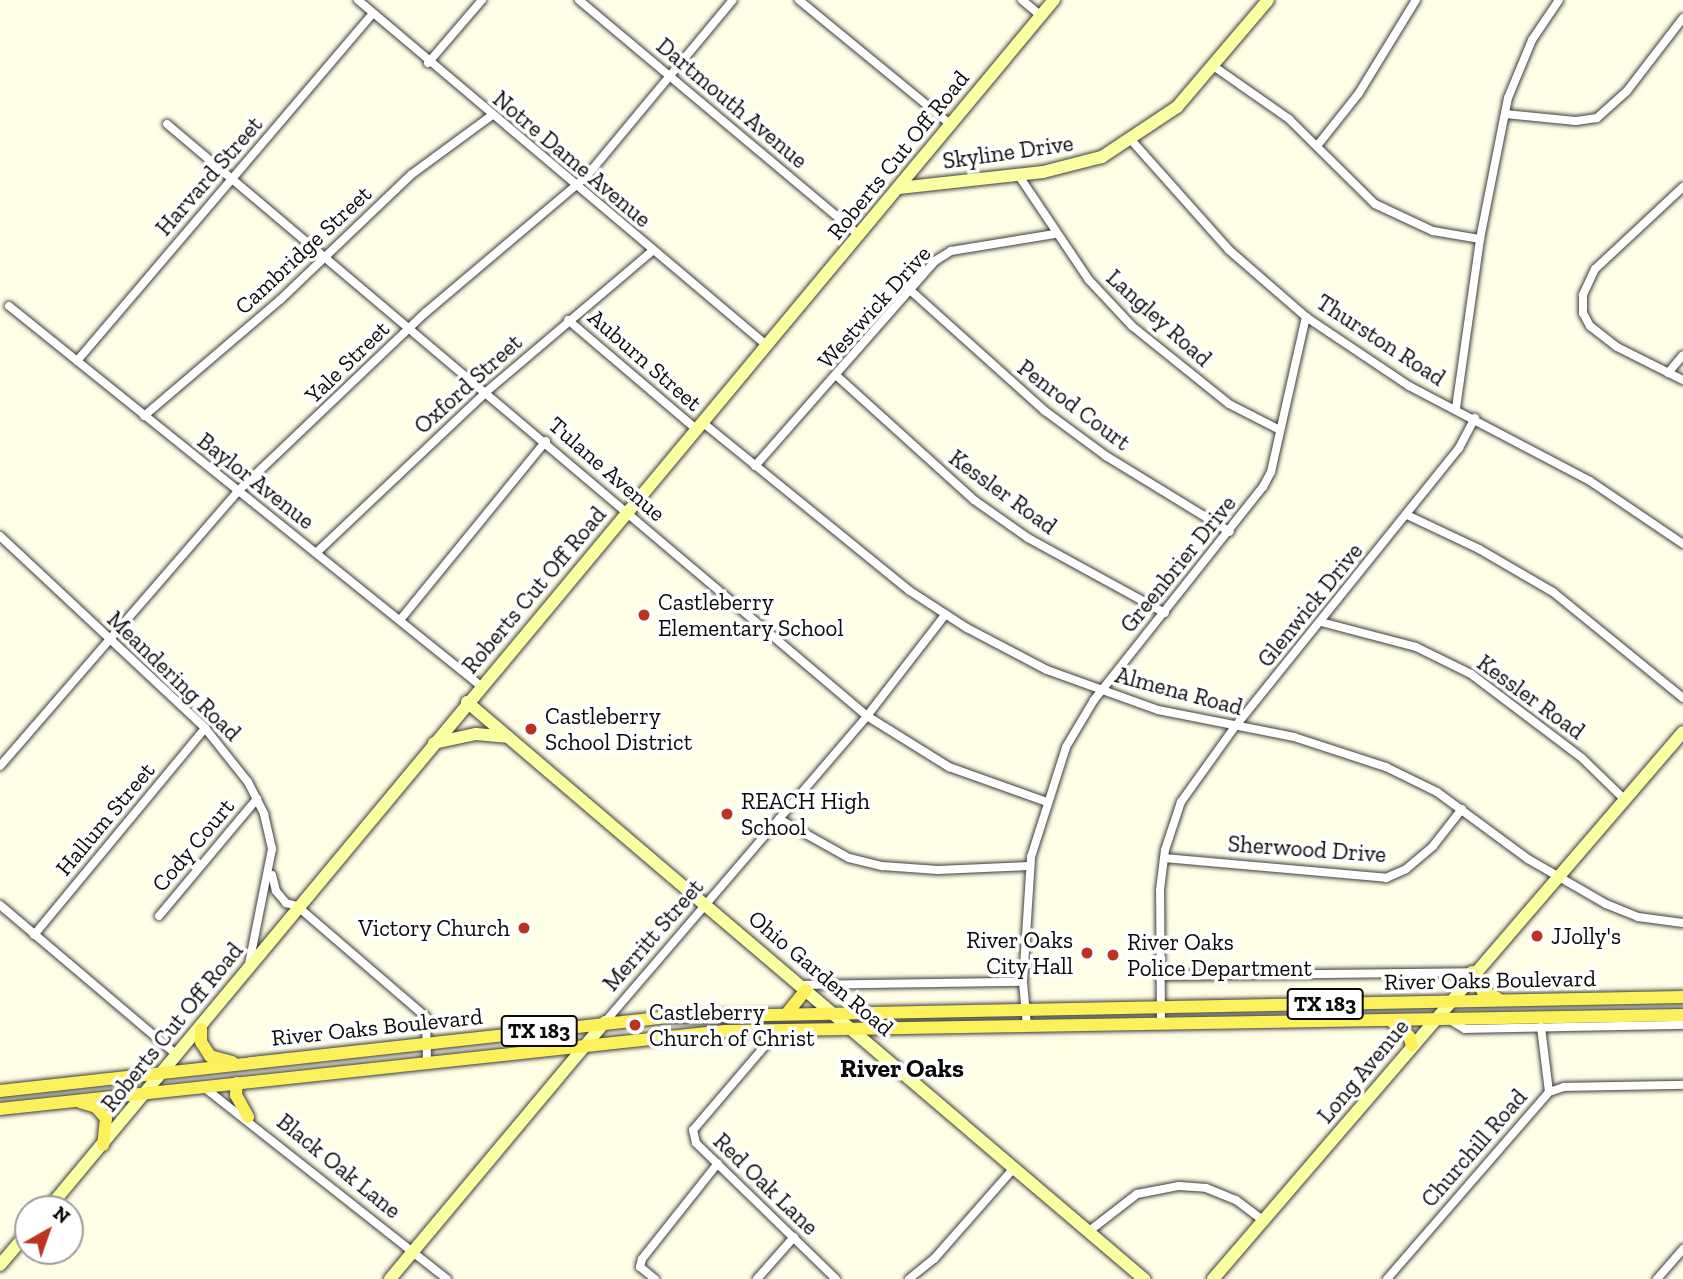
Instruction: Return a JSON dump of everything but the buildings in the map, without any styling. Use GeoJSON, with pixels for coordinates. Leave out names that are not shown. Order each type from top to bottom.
{"type":"FeatureCollection","features":[{"type":"Feature","properties":{"kind":"main road"},"geometry":{"type":"LineString","coordinates":[[1472,972],[1483,992],[1504,1000]]}},
{"type":"Feature","properties":{"kind":"main road"},"geometry":{"type":"LineString","coordinates":[[788,1012],[803,987]]}},
{"type":"Feature","properties":{"kind":"main road","name":"River Oaks Boulevard"},"geometry":{"type":"LineString","coordinates":[[0,1091],[605,1023],[788,1012],[1683,997]]}},
{"type":"Feature","properties":{"kind":"main road"},"geometry":{"type":"LineString","coordinates":[[1618,998],[1618,1021]]}},
{"type":"Feature","properties":{"kind":"main road"},"geometry":{"type":"LineString","coordinates":[[879,1029],[874,1017],[930,1016],[934,1009]]}},
{"type":"Feature","properties":{"kind":"main road"},"geometry":{"type":"LineString","coordinates":[[762,1031],[763,1024],[808,1023],[814,1012]]}},
{"type":"Feature","properties":{"kind":"main road","name":"River Oaks Boulevard"},"geometry":{"type":"LineString","coordinates":[[0,1106],[76,1101],[584,1044],[762,1031],[1432,1020],[1618,1021],[1683,1014]]}},
{"type":"Feature","properties":{"kind":"main road"},"geometry":{"type":"LineString","coordinates":[[1391,1021],[1409,1036],[1412,1046]]}},
{"type":"Feature","properties":{"kind":"main road"},"geometry":{"type":"LineString","coordinates":[[201,1028],[201,1042],[211,1056],[243,1064]]}},
{"type":"Feature","properties":{"kind":"main road"},"geometry":{"type":"LineString","coordinates":[[278,1059],[280,1078]]}},
{"type":"Feature","properties":{"kind":"main road"},"geometry":{"type":"LineString","coordinates":[[237,1083],[236,1095],[248,1117]]}},
{"type":"Feature","properties":{"kind":"main road"},"geometry":{"type":"LineString","coordinates":[[76,1101],[96,1107],[106,1118],[103,1145]]}},
{"type":"Feature","properties":{"kind":"street","name":"Notre Dame Avenue"},"geometry":{"type":"LineString","coordinates":[[358,0],[371,16],[765,344]]}},
{"type":"Feature","properties":{"kind":"street"},"geometry":{"type":"LineString","coordinates":[[428,63],[482,0]]}},
{"type":"Feature","properties":{"kind":"street","name":"Dartmouth Avenue"},"geometry":{"type":"LineString","coordinates":[[579,0],[860,236]]}},
{"type":"Feature","properties":{"kind":"street","name":"Yale Street"},"geometry":{"type":"LineString","coordinates":[[0,766],[237,492],[411,327],[576,187],[733,0]]}},
{"type":"Feature","properties":{"kind":"street"},"geometry":{"type":"LineString","coordinates":[[799,0],[950,124]]}},
{"type":"Feature","properties":{"kind":"street"},"geometry":{"type":"LineString","coordinates":[[1022,0],[1041,16]]}},
{"type":"Feature","properties":{"kind":"street","name":"Roberts Cut Off Road"},"geometry":{"type":"LineString","coordinates":[[60,1195],[201,1028],[248,965],[765,344],[860,236],[1054,0]]}},
{"type":"Feature","properties":{"kind":"street","name":"Skyline Drive"},"geometry":{"type":"LineString","coordinates":[[899,188],[1069,167],[1102,157],[1132,141],[1177,107],[1268,0]]}},
{"type":"Feature","properties":{"kind":"street"},"geometry":{"type":"LineString","coordinates":[[1317,146],[1359,93],[1416,0]]}},
{"type":"Feature","properties":{"kind":"street"},"geometry":{"type":"LineString","coordinates":[[1456,408],[1480,239],[1505,114],[1519,67],[1559,0]]}},
{"type":"Feature","properties":{"kind":"street","name":"Harvard Street"},"geometry":{"type":"LineString","coordinates":[[77,361],[371,16]]}},
{"type":"Feature","properties":{"kind":"street"},"geometry":{"type":"LineString","coordinates":[[1505,114],[1576,121],[1597,118],[1627,92],[1683,18]]}},
{"type":"Feature","properties":{"kind":"street"},"geometry":{"type":"LineString","coordinates":[[1212,65],[1289,119],[1374,204],[1433,231],[1480,239]]}},
{"type":"Feature","properties":{"kind":"street","name":"Cambridge Street"},"geometry":{"type":"LineString","coordinates":[[144,416],[325,257],[412,174],[491,116]]}},
{"type":"Feature","properties":{"kind":"street","name":"Tulane Avenue"},"geometry":{"type":"LineString","coordinates":[[167,124],[546,441],[867,716],[949,767],[1047,802]]}},
{"type":"Feature","properties":{"kind":"street","name":"Thurston Road"},"geometry":{"type":"LineString","coordinates":[[1132,141],[1229,250],[1306,317],[1409,386],[1456,408],[1590,481],[1683,544]]}},
{"type":"Feature","properties":{"kind":"street","name":"Langley Road"},"geometry":{"type":"LineString","coordinates":[[1017,173],[1055,234],[1132,326],[1229,404],[1278,429]]}},
{"type":"Feature","properties":{"kind":"street"},"geometry":{"type":"LineString","coordinates":[[1683,187],[1595,269],[1583,295],[1583,313],[1590,326],[1617,347],[1683,380]]}},
{"type":"Feature","properties":{"kind":"street","name":"Westwick Drive"},"geometry":{"type":"LineString","coordinates":[[755,466],[838,377],[909,289],[951,251],[1055,234]]}},
{"type":"Feature","properties":{"kind":"street","name":"Oxford Street"},"geometry":{"type":"LineString","coordinates":[[316,554],[486,392],[652,251]]}},
{"type":"Feature","properties":{"kind":"street","name":"Penrod Court"},"geometry":{"type":"LineString","coordinates":[[909,289],[1045,411],[1106,456],[1230,532]]}},
{"type":"Feature","properties":{"kind":"street","name":"Baylor Avenue"},"geometry":{"type":"LineString","coordinates":[[9,306],[481,686]]}},
{"type":"Feature","properties":{"kind":"street","name":"Greenbrier Drive"},"geometry":{"type":"LineString","coordinates":[[1027,1026],[1023,982],[1030,866],[1047,802],[1066,747],[1101,691],[1230,532],[1271,472],[1278,429],[1306,317]]}},
{"type":"Feature","properties":{"kind":"street","name":"Auburn Street"},"geometry":{"type":"LineString","coordinates":[[568,320],[699,426]]}},
{"type":"Feature","properties":{"kind":"street"},"geometry":{"type":"LineString","coordinates":[[1668,373],[1683,355]]}},
{"type":"Feature","properties":{"kind":"street","name":"Kessler Road"},"geometry":{"type":"LineString","coordinates":[[838,377],[974,500],[1028,538],[1165,613]]}},
{"type":"Feature","properties":{"kind":"street","name":"Glenwick Drive"},"geometry":{"type":"LineString","coordinates":[[1161,1024],[1159,976],[1164,858],[1181,802],[1234,728],[1459,448],[1475,418]]}},
{"type":"Feature","properties":{"kind":"street","name":"Almena Road"},"geometry":{"type":"LineString","coordinates":[[699,426],[755,466],[945,615],[1047,670],[1101,691],[1234,728],[1294,737],[1387,767],[1462,809],[1559,878],[1638,916],[1683,923]]}},
{"type":"Feature","properties":{"kind":"street"},"geometry":{"type":"LineString","coordinates":[[400,620],[546,441]]}},
{"type":"Feature","properties":{"kind":"street"},"geometry":{"type":"LineString","coordinates":[[1407,515],[1479,549],[1553,592],[1683,698]]}},
{"type":"Feature","properties":{"kind":"street","name":"Meandering Road"},"geometry":{"type":"LineString","coordinates":[[0,536],[205,729],[230,756],[257,799],[270,833],[271,871],[276,891],[286,902],[298,906],[426,1017],[425,1044]]}},
{"type":"Feature","properties":{"kind":"street","name":"Merritt Street"},"geometry":{"type":"LineString","coordinates":[[390,1279],[584,1044],[605,1023],[867,716],[945,615]]}},
{"type":"Feature","properties":{"kind":"street","name":"Kessler Road"},"geometry":{"type":"LineString","coordinates":[[1321,622],[1416,647],[1471,674],[1582,758],[1625,800]]}},
{"type":"Feature","properties":{"kind":"street","name":"Ohio Garden Road"},"geometry":{"type":"LineString","coordinates":[[467,702],[1144,1279]]}},
{"type":"Feature","properties":{"kind":"street","name":"Hallum Street"},"geometry":{"type":"LineString","coordinates":[[34,935],[205,729]]}},
{"type":"Feature","properties":{"kind":"street","name":"Long Avenue"},"geometry":{"type":"LineString","coordinates":[[1213,1279],[1472,972],[1559,878],[1683,732]]}},
{"type":"Feature","properties":{"kind":"street"},"geometry":{"type":"LineString","coordinates":[[434,743],[476,734],[508,737]]}},
{"type":"Feature","properties":{"kind":"street","name":"Cody Court"},"geometry":{"type":"LineString","coordinates":[[159,916],[257,799]]}},
{"type":"Feature","properties":{"kind":"street","name":"Sherwood Drive"},"geometry":{"type":"LineString","coordinates":[[1164,858],[1386,878],[1406,869],[1433,846],[1462,809]]}},
{"type":"Feature","properties":{"kind":"street"},"geometry":{"type":"LineString","coordinates":[[779,819],[849,858],[882,866],[938,870],[1030,866]]}},
{"type":"Feature","properties":{"kind":"street","name":"Meandering Road"},"geometry":{"type":"LineString","coordinates":[[248,965],[271,871]]}},
{"type":"Feature","properties":{"kind":"street"},"geometry":{"type":"LineString","coordinates":[[0,905],[178,1056]]}},
{"type":"Feature","properties":{"kind":"street"},"geometry":{"type":"LineString","coordinates":[[1159,976],[1472,972]]}},
{"type":"Feature","properties":{"kind":"street"},"geometry":{"type":"LineString","coordinates":[[803,987],[1023,982]]}},
{"type":"Feature","properties":{"kind":"street","name":"River Oaks Boulevard"},"geometry":{"type":"LineString","coordinates":[[1450,1020],[1465,1029],[1618,1021],[1683,1025]]}},
{"type":"Feature","properties":{"kind":"street","name":"Churchill Road"},"geometry":{"type":"LineString","coordinates":[[1387,1279],[1549,1092],[1541,1027]]}},
{"type":"Feature","properties":{"kind":"street","name":"Red Oak Lane"},"geometry":{"type":"LineString","coordinates":[[762,1031],[764,1047],[693,1130],[696,1143],[836,1279]]}},
{"type":"Feature","properties":{"kind":"street"},"geometry":{"type":"LineString","coordinates":[[425,1044],[427,1062]]}},
{"type":"Feature","properties":{"kind":"street"},"geometry":{"type":"LineString","coordinates":[[1549,1092],[1564,1087],[1683,1085]]}},
{"type":"Feature","properties":{"kind":"street","name":"Black Oak Lane"},"geometry":{"type":"LineString","coordinates":[[203,1087],[248,1117],[447,1279]]}},
{"type":"Feature","properties":{"kind":"street"},"geometry":{"type":"LineString","coordinates":[[655,1279],[640,1267],[718,1163]]}},
{"type":"Feature","properties":{"kind":"street"},"geometry":{"type":"LineString","coordinates":[[909,1279],[934,1259],[1014,1168]]}},
{"type":"Feature","properties":{"kind":"street"},"geometry":{"type":"LineString","coordinates":[[1088,1232],[1137,1194],[1179,1186],[1226,1196],[1264,1221]]}},
{"type":"Feature","properties":{"kind":"street"},"geometry":{"type":"LineString","coordinates":[[757,1279],[794,1237]]}},
{"type":"Feature","properties":{"kind":"street"},"geometry":{"type":"LineString","coordinates":[[0,1265],[14,1248]]}},
{"type":"Feature","properties":{"kind":"street"},"geometry":{"type":"LineString","coordinates":[[1657,1279],[1683,1249]]}},
{"type":"Feature","properties":{"kind":"place","name":"Castleberry Elementary School"},"geometry":{"type":"Point","coordinates":[644,615]}},
{"type":"Feature","properties":{"kind":"place","name":"Castleberry School District"},"geometry":{"type":"Point","coordinates":[531,729]}},
{"type":"Feature","properties":{"kind":"place","name":"REACH High School"},"geometry":{"type":"Point","coordinates":[727,814]}},
{"type":"Feature","properties":{"kind":"place","name":"Victory Church"},"geometry":{"type":"Point","coordinates":[524,928]}},
{"type":"Feature","properties":{"kind":"place","name":"JJolly's"},"geometry":{"type":"Point","coordinates":[1537,936]}},
{"type":"Feature","properties":{"kind":"place","name":"River Oaks City Hall"},"geometry":{"type":"Point","coordinates":[1087,953]}},
{"type":"Feature","properties":{"kind":"place","name":"River Oaks Police Department"},"geometry":{"type":"Point","coordinates":[1113,955]}},
{"type":"Feature","properties":{"kind":"place","name":"Castleberry Church of Christ"},"geometry":{"type":"Point","coordinates":[635,1025]}},
{"type":"Feature","properties":{"kind":"district","name":"River Oaks"},"geometry":{"type":"Point","coordinates":[902,1069]}}]}
